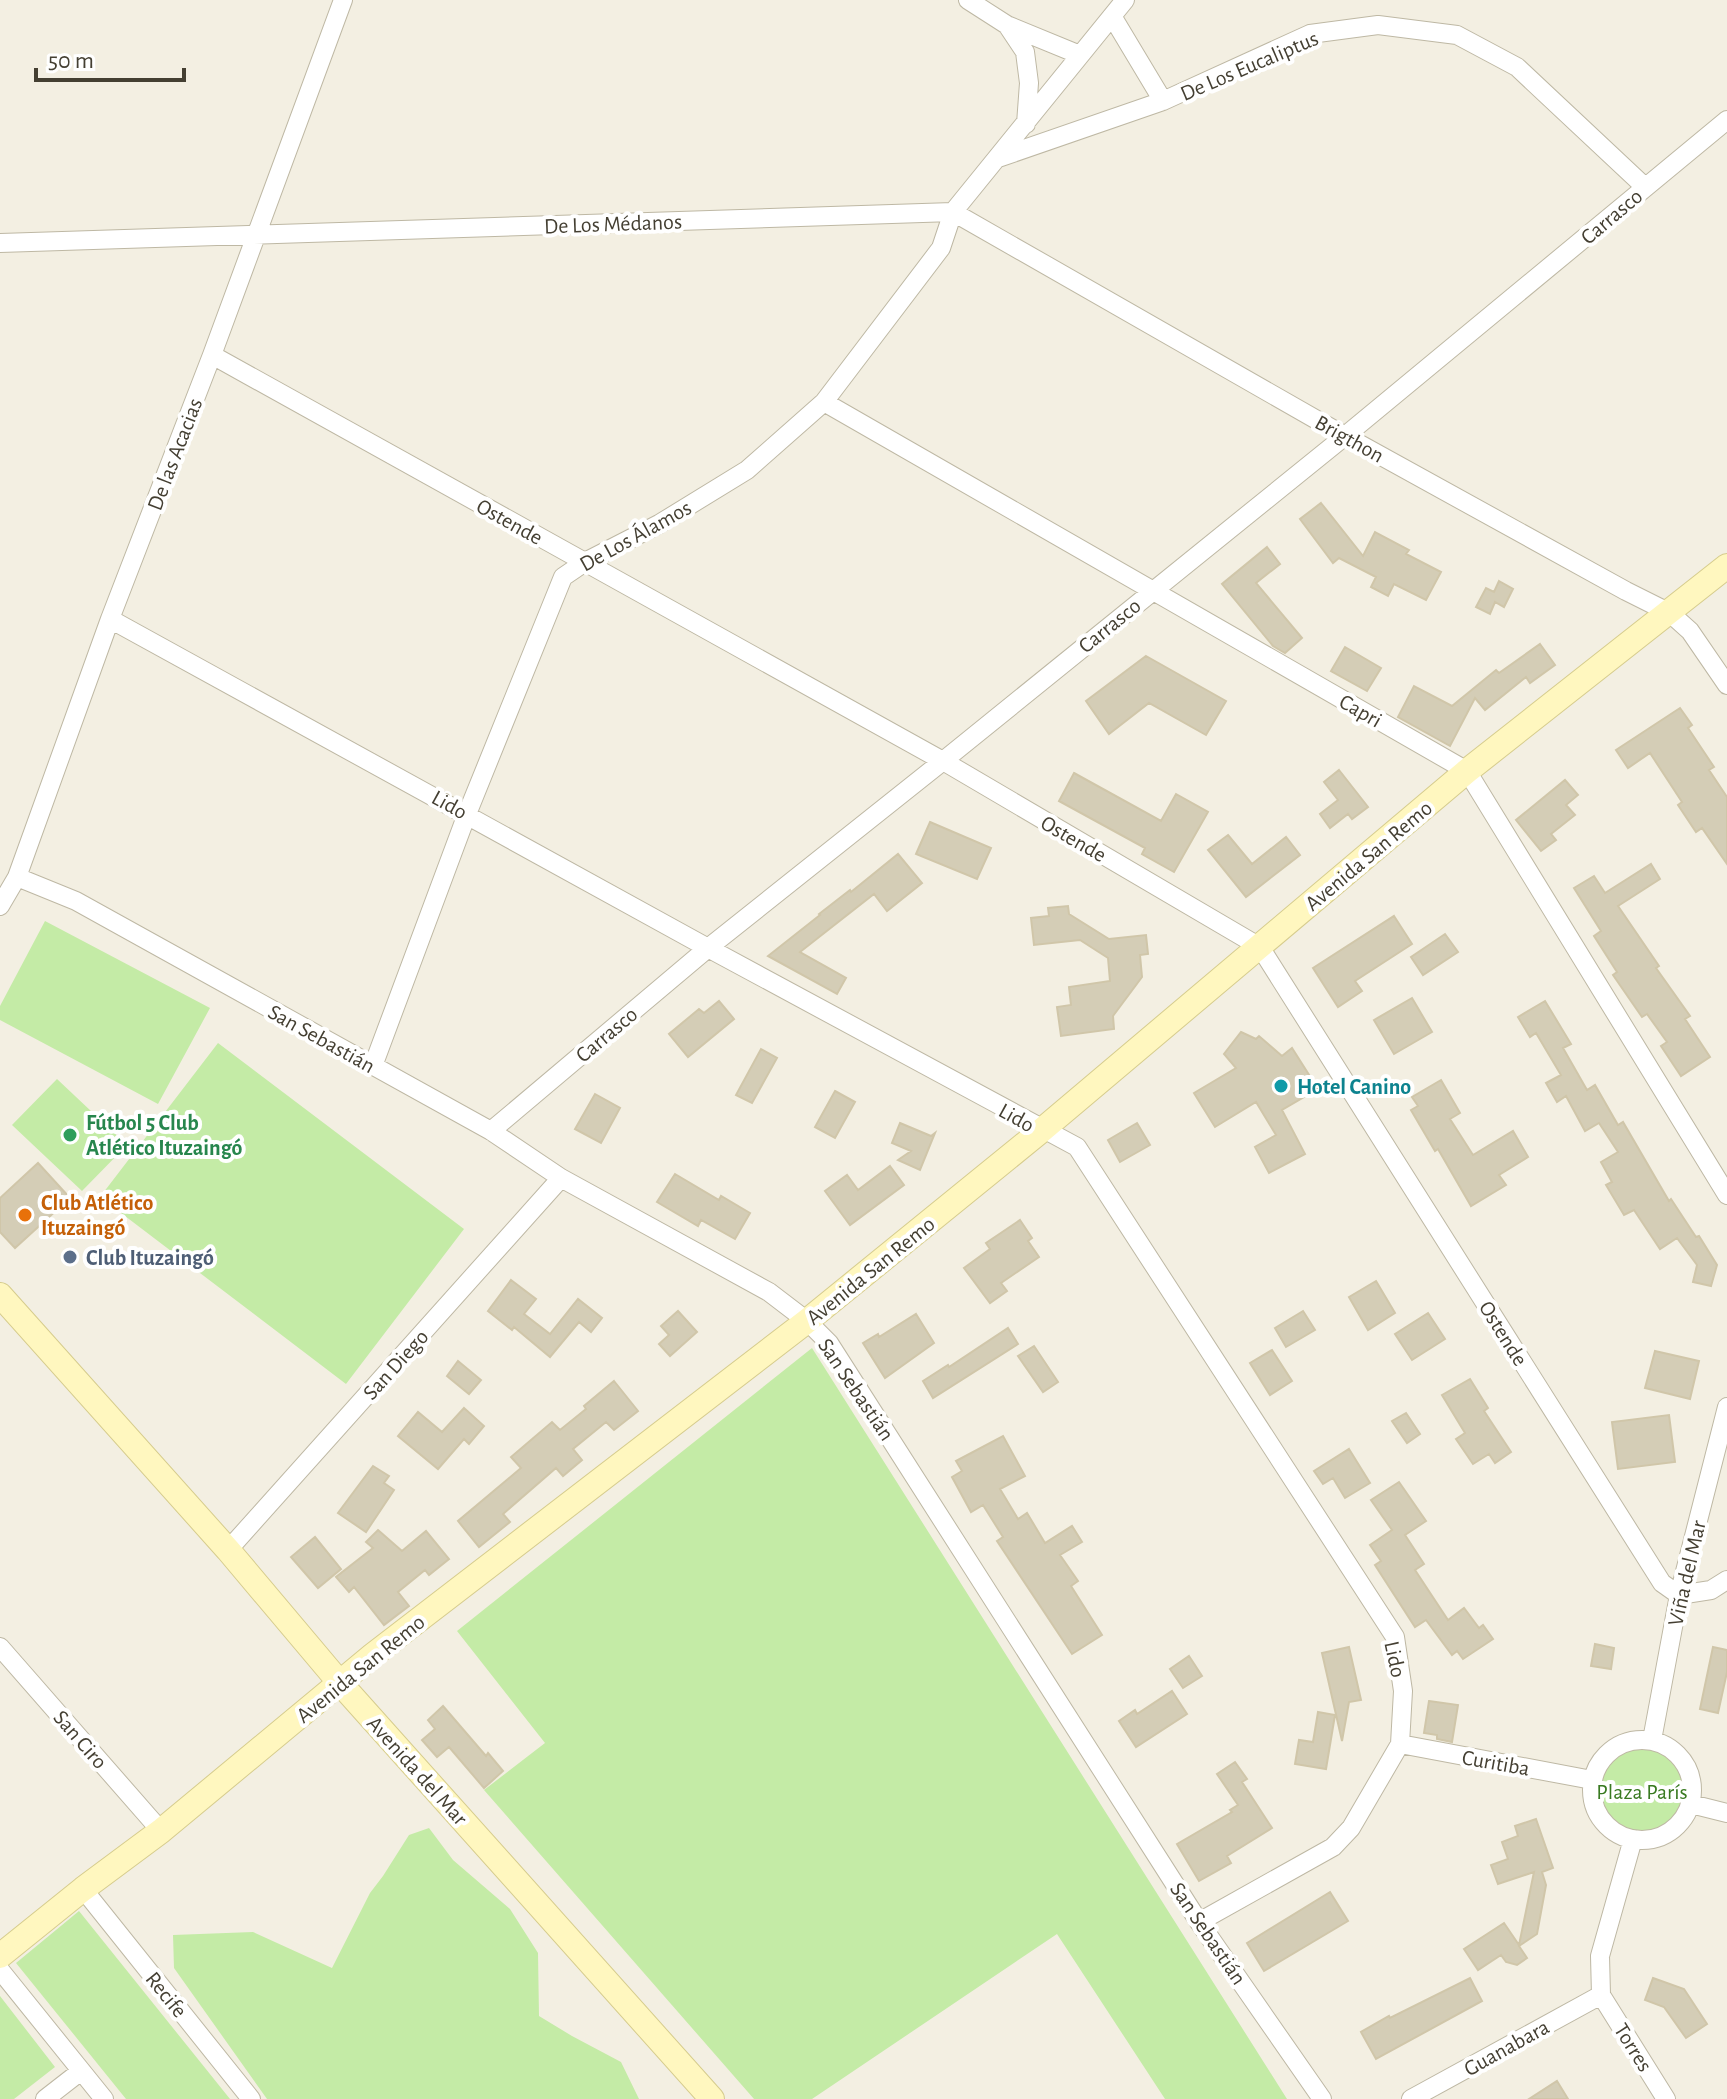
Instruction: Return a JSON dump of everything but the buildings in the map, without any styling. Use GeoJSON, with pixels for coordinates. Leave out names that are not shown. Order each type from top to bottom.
{"type":"FeatureCollection","features":[{"type":"Feature","properties":{"kind":"street","name":"De las Acacias"},"geometry":{"type":"LineString","coordinates":[[0,906],[17,877],[110,619],[212,355],[343,0]]}},
{"type":"Feature","properties":{"kind":"street"},"geometry":{"type":"LineString","coordinates":[[968,0],[1007,25],[1080,55]]}},
{"type":"Feature","properties":{"kind":"street"},"geometry":{"type":"LineString","coordinates":[[953,212],[1125,0]]}},
{"type":"Feature","properties":{"kind":"street"},"geometry":{"type":"LineString","coordinates":[[1112,16],[1163,101]]}},
{"type":"Feature","properties":{"kind":"street"},"geometry":{"type":"LineString","coordinates":[[1007,25],[1025,52],[1029,83],[1026,124]]}},
{"type":"Feature","properties":{"kind":"street","name":"De Los Eucaliptus"},"geometry":{"type":"LineString","coordinates":[[998,158],[1163,101],[1310,34],[1378,25],[1457,35],[1517,67],[1645,187]]}},
{"type":"Feature","properties":{"kind":"street","name":"Carrasco"},"geometry":{"type":"LineString","coordinates":[[491,1131],[708,948],[1345,436],[1727,120]]}},
{"type":"Feature","properties":{"kind":"street","name":"De Los Médanos"},"geometry":{"type":"LineString","coordinates":[[0,243],[953,212]]}},
{"type":"Feature","properties":{"kind":"street","name":"De Los Álamos"},"geometry":{"type":"LineString","coordinates":[[373,1066],[467,814],[563,577],[585,562],[659,524],[747,470],[824,402],[941,248],[953,212]]}},
{"type":"Feature","properties":{"kind":"street","name":"Brigthon"},"geometry":{"type":"LineString","coordinates":[[953,212],[1345,436],[1670,613],[1690,631],[1727,685]]}},
{"type":"Feature","properties":{"kind":"street","name":"Ostende"},"geometry":{"type":"LineString","coordinates":[[212,355],[943,761],[1260,947],[1662,1583],[1679,1595]]}},
{"type":"Feature","properties":{"kind":"street","name":"Capri"},"geometry":{"type":"LineString","coordinates":[[824,402],[1467,771],[1727,1195]]}},
{"type":"Feature","properties":{"kind":"street","name":"Avenida San Remo"},"geometry":{"type":"LineString","coordinates":[[0,1956],[161,1831],[373,1655],[807,1321],[1042,1130],[1467,771],[1727,566]]}},
{"type":"Feature","properties":{"kind":"street","name":"Lido"},"geometry":{"type":"LineString","coordinates":[[110,619],[1077,1147],[1395,1637],[1403,1691],[1400,1744],[1351,1828],[1333,1847],[1199,1922]]}},
{"type":"Feature","properties":{"kind":"street","name":"San Sebastián"},"geometry":{"type":"LineString","coordinates":[[17,877],[76,901],[491,1131],[561,1178],[769,1292],[807,1321],[829,1343],[1199,1922],[1322,2099]]}},
{"type":"Feature","properties":{"kind":"street","name":"San Diego"},"geometry":{"type":"LineString","coordinates":[[228,1550],[561,1178]]}},
{"type":"Feature","properties":{"kind":"street","name":"Avenida del Mar"},"geometry":{"type":"LineString","coordinates":[[0,1295],[228,1550],[340,1683],[712,2099]]}},
{"type":"Feature","properties":{"kind":"street","name":"Viña del Mar"},"geometry":{"type":"LineString","coordinates":[[1652,1740],[1679,1595],[1727,1407]]}},
{"type":"Feature","properties":{"kind":"street"},"geometry":{"type":"LineString","coordinates":[[1679,1595],[1711,1590],[1727,1580]]}},
{"type":"Feature","properties":{"kind":"street","name":"San Ciro"},"geometry":{"type":"LineString","coordinates":[[0,1647],[161,1831]]}},
{"type":"Feature","properties":{"kind":"street"},"geometry":{"type":"LineString","coordinates":[[1652,1740],[1668,1746],[1681,1757],[1689,1771],[1693,1788],[1691,1804],[1675,1829],[1648,1840],[1633,1839],[1618,1834],[1605,1824],[1596,1811],[1592,1780],[1598,1765],[1621,1744],[1652,1740]]}},
{"type":"Feature","properties":{"kind":"street","name":"Curitiba"},"geometry":{"type":"LineString","coordinates":[[1400,1744],[1592,1780]]}},
{"type":"Feature","properties":{"kind":"street"},"geometry":{"type":"LineString","coordinates":[[1691,1804],[1727,1813]]}},
{"type":"Feature","properties":{"kind":"street"},"geometry":{"type":"LineString","coordinates":[[1601,1995],[1600,1956],[1633,1839]]}},
{"type":"Feature","properties":{"kind":"street","name":"Recife"},"geometry":{"type":"LineString","coordinates":[[83,1889],[251,2099]]}},
{"type":"Feature","properties":{"kind":"street"},"geometry":{"type":"LineString","coordinates":[[0,1970],[104,2099]]}},
{"type":"Feature","properties":{"kind":"street","name":"Guanabara"},"geometry":{"type":"LineString","coordinates":[[1411,2099],[1601,1995]]}},
{"type":"Feature","properties":{"kind":"street","name":"Torres"},"geometry":{"type":"LineString","coordinates":[[1601,1995],[1666,2099]]}},
{"type":"Feature","properties":{"kind":"street"},"geometry":{"type":"LineString","coordinates":[[45,2099],[81,2071]]}},
{"type":"Feature","properties":{"kind":"green space"},"geometry":{"type":"Polygon","coordinates":[[[45,921],[210,1008],[158,1104],[0,1020],[0,1006],[45,921]]]}},
{"type":"Feature","properties":{"kind":"green space"},"geometry":{"type":"Polygon","coordinates":[[[218,1043],[464,1229],[346,1384],[100,1197],[218,1043]]]}},
{"type":"Feature","properties":{"kind":"green space","name":"Fútbol 5 Club Atlético Ituzaingó"},"geometry":{"type":"Polygon","coordinates":[[[57,1079],[127,1145],[82,1191],[12,1125],[57,1079]]]}},
{"type":"Feature","properties":{"kind":"green space"},"geometry":{"type":"Polygon","coordinates":[[[812,1348],[1287,2099],[1165,2099],[1057,1934],[812,2099],[754,2099],[484,1790],[545,1743],[457,1631],[812,1348]]]}},
{"type":"Feature","properties":{"kind":"green space","name":"Plaza París"},"geometry":{"type":"Polygon","coordinates":[[[1642,1748],[1666,1755],[1678,1767],[1685,1791],[1678,1815],[1666,1827],[1642,1834],[1618,1827],[1606,1815],[1599,1791],[1606,1767],[1618,1755],[1642,1748]]]}},
{"type":"Feature","properties":{"kind":"green space"},"geometry":{"type":"Polygon","coordinates":[[[429,1828],[453,1860],[510,1909],[538,1953],[539,2016],[621,2062],[639,2099],[267,2099],[174,1968],[173,1935],[253,1932],[332,1968],[370,1893],[409,1835],[429,1828]]]}},
{"type":"Feature","properties":{"kind":"green space"},"geometry":{"type":"Polygon","coordinates":[[[79,1911],[230,2099],[126,2099],[16,1963],[79,1911]]]}},
{"type":"Feature","properties":{"kind":"green space"},"geometry":{"type":"Polygon","coordinates":[[[0,1996],[55,2067],[14,2099],[0,2099],[0,1996]]]}},
{"type":"Feature","properties":{"kind":"place","name":"Hotel Canino"},"geometry":{"type":"Point","coordinates":[1281,1086]}},
{"type":"Feature","properties":{"kind":"place","name":"Fútbol 5 Club Atlético Ituzaingó"},"geometry":{"type":"Point","coordinates":[70,1135]}},
{"type":"Feature","properties":{"kind":"place","name":"Club Atlético Ituzaingó"},"geometry":{"type":"Point","coordinates":[25,1215]}},
{"type":"Feature","properties":{"kind":"place","name":"Club Ituzaingó"},"geometry":{"type":"Point","coordinates":[70,1257]}}]}
